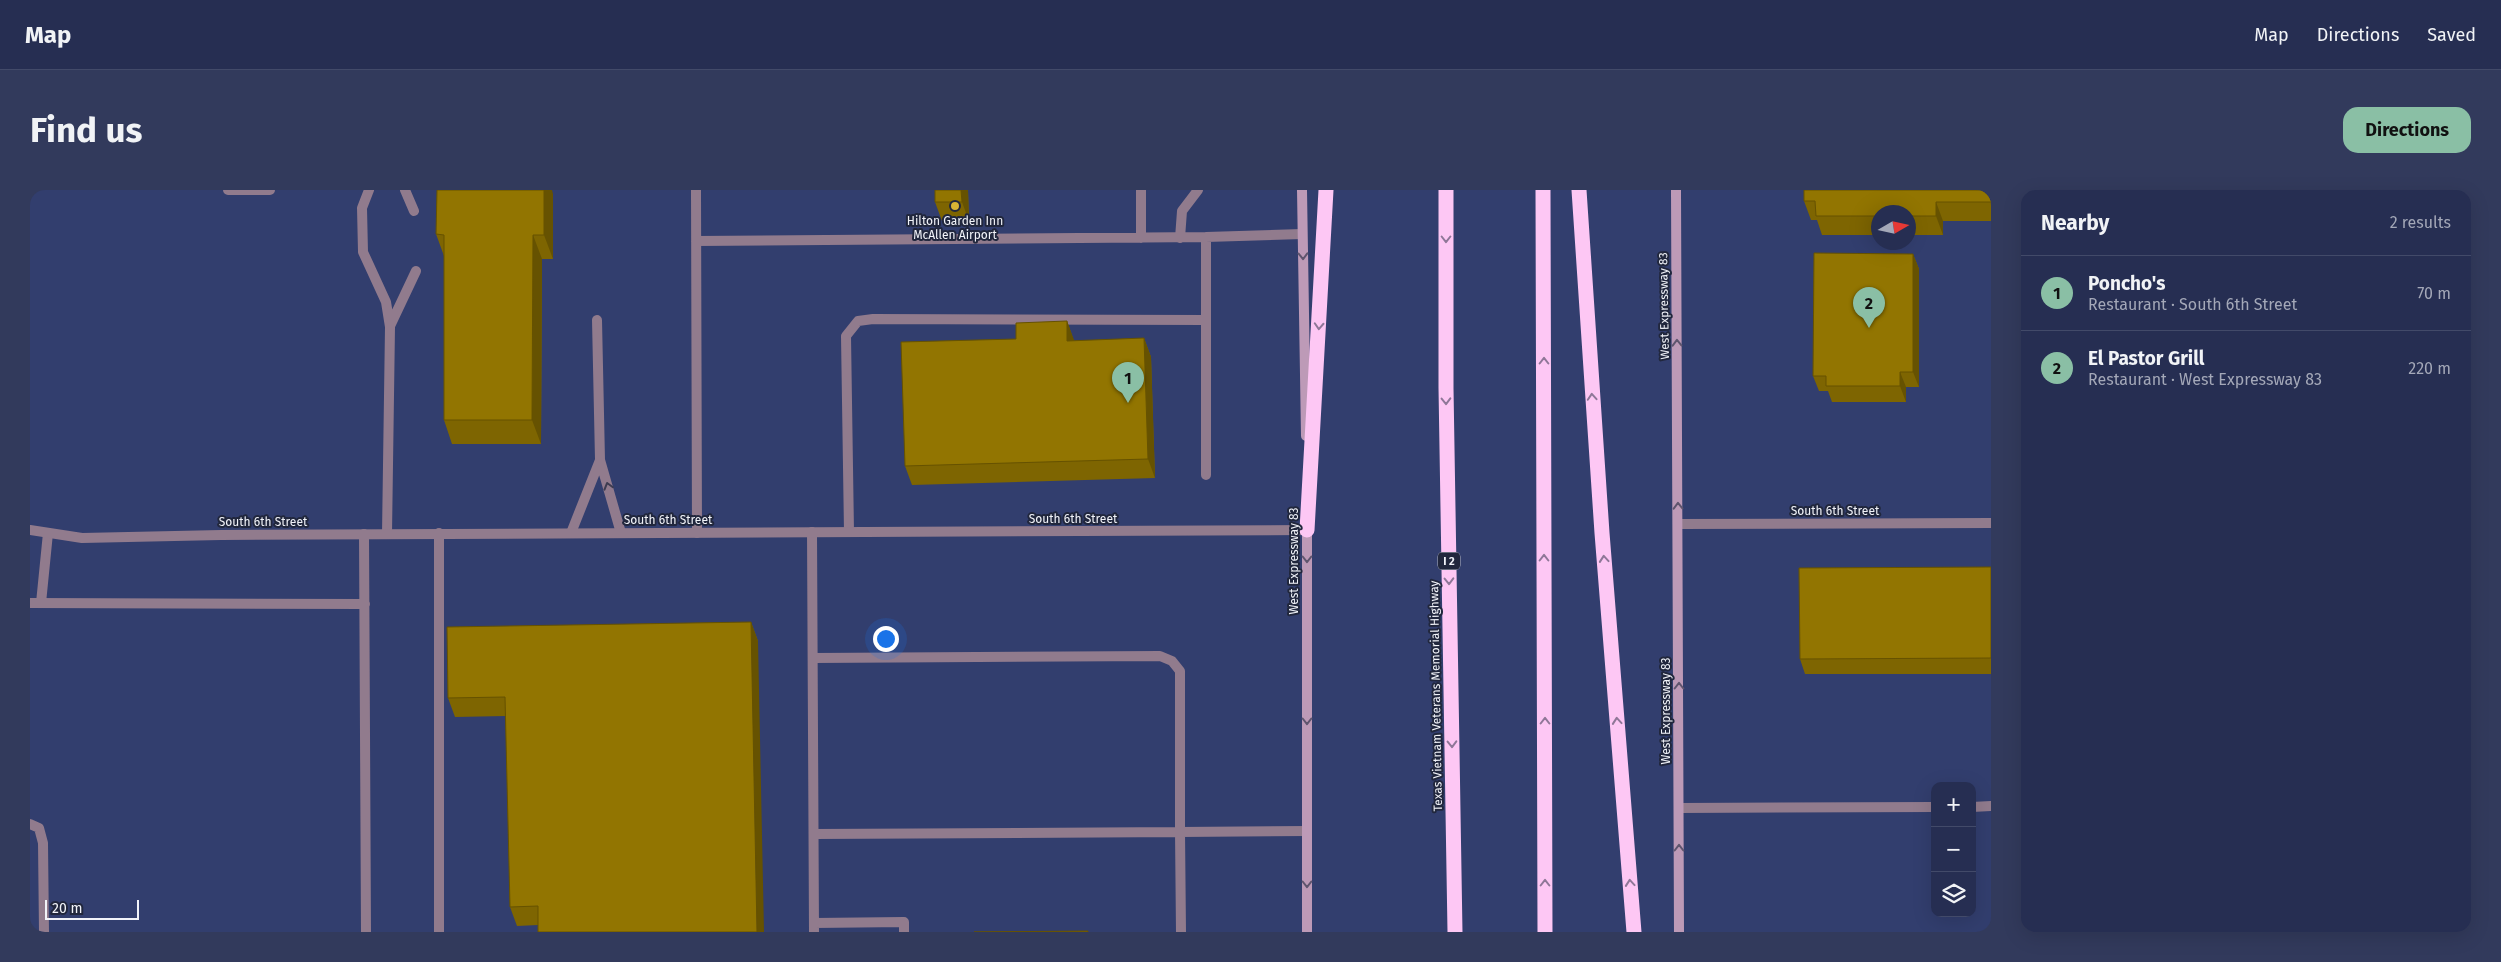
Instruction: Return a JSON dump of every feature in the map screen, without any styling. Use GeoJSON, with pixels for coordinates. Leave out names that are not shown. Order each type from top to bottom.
{"type":"FeatureCollection","features":[{"type":"Feature","properties":{"kind":"highway"},"geometry":{"type":"LineString","coordinates":[[1307,530],[1326,190]]}},
{"type":"Feature","properties":{"kind":"highway","name":"Texas Vietnam Veterans Memorial Highway"},"geometry":{"type":"LineString","coordinates":[[1446,190],[1446,388],[1455,932]]}},
{"type":"Feature","properties":{"kind":"highway"},"geometry":{"type":"LineString","coordinates":[[1543,190],[1546,932]]}},
{"type":"Feature","properties":{"kind":"highway"},"geometry":{"type":"LineString","coordinates":[[1579,190],[1602,533],[1634,932]]}},
{"type":"Feature","properties":{"kind":"main road","name":"West Expressway 83"},"geometry":{"type":"LineString","coordinates":[[1302,190],[1307,530],[1307,932]]}},
{"type":"Feature","properties":{"kind":"main road","name":"West Expressway 83"},"geometry":{"type":"LineString","coordinates":[[1676,190],[1679,524],[1679,932]]}},
{"type":"Feature","properties":{"kind":"street"},"geometry":{"type":"LineString","coordinates":[[228,190],[270,190]]}},
{"type":"Feature","properties":{"kind":"street"},"geometry":{"type":"LineString","coordinates":[[368,190],[362,208],[363,252],[386,302],[390,327],[387,534]]}},
{"type":"Feature","properties":{"kind":"street"},"geometry":{"type":"LineString","coordinates":[[405,190],[414,211]]}},
{"type":"Feature","properties":{"kind":"street"},"geometry":{"type":"LineString","coordinates":[[696,190],[697,532]]}},
{"type":"Feature","properties":{"kind":"street"},"geometry":{"type":"LineString","coordinates":[[1141,190],[1141,238]]}},
{"type":"Feature","properties":{"kind":"street"},"geometry":{"type":"LineString","coordinates":[[1180,238],[1182,211],[1198,190]]}},
{"type":"Feature","properties":{"kind":"street"},"geometry":{"type":"LineString","coordinates":[[696,241],[1180,238],[1302,234]]}},
{"type":"Feature","properties":{"kind":"street"},"geometry":{"type":"LineString","coordinates":[[1206,237],[1206,475]]}},
{"type":"Feature","properties":{"kind":"street"},"geometry":{"type":"LineString","coordinates":[[390,327],[416,271]]}},
{"type":"Feature","properties":{"kind":"street"},"geometry":{"type":"LineString","coordinates":[[849,532],[846,336],[858,321],[873,319],[1206,320]]}},
{"type":"Feature","properties":{"kind":"street"},"geometry":{"type":"LineString","coordinates":[[597,320],[600,460],[621,533]]}},
{"type":"Feature","properties":{"kind":"street"},"geometry":{"type":"LineString","coordinates":[[571,533],[600,460]]}},
{"type":"Feature","properties":{"kind":"street","name":"South 6th Street"},"geometry":{"type":"LineString","coordinates":[[1679,524],[1991,523]]}},
{"type":"Feature","properties":{"kind":"street","name":"South 6th Street"},"geometry":{"type":"LineString","coordinates":[[30,530],[82,538],[364,534],[1307,530]]}},
{"type":"Feature","properties":{"kind":"street"},"geometry":{"type":"LineString","coordinates":[[812,532],[814,927],[904,922],[904,932]]}},
{"type":"Feature","properties":{"kind":"street"},"geometry":{"type":"LineString","coordinates":[[41,603],[48,533]]}},
{"type":"Feature","properties":{"kind":"street"},"geometry":{"type":"LineString","coordinates":[[364,534],[366,932]]}},
{"type":"Feature","properties":{"kind":"street"},"geometry":{"type":"LineString","coordinates":[[439,534],[439,932]]}},
{"type":"Feature","properties":{"kind":"street"},"geometry":{"type":"LineString","coordinates":[[30,603],[365,604]]}},
{"type":"Feature","properties":{"kind":"street"},"geometry":{"type":"LineString","coordinates":[[813,658],[1160,656],[1172,661],[1180,671],[1181,932]]}},
{"type":"Feature","properties":{"kind":"street"},"geometry":{"type":"LineString","coordinates":[[1976,806],[1991,806]]}},
{"type":"Feature","properties":{"kind":"street"},"geometry":{"type":"LineString","coordinates":[[1679,808],[1931,807]]}},
{"type":"Feature","properties":{"kind":"street"},"geometry":{"type":"LineString","coordinates":[[30,824],[39,828],[43,843],[44,932]]}},
{"type":"Feature","properties":{"kind":"street"},"geometry":{"type":"LineString","coordinates":[[814,834],[1307,831]]}},
{"type":"Feature","properties":{"kind":"building"},"geometry":{"type":"Polygon","coordinates":[[[437,190],[544,190],[544,235],[533,235],[532,420],[444,420],[444,235],[436,234],[437,190]]]}},
{"type":"Feature","properties":{"kind":"building"},"geometry":{"type":"Polygon","coordinates":[[[935,190],[961,190],[962,202],[935,202],[935,190]]]}},
{"type":"Feature","properties":{"kind":"building"},"geometry":{"type":"Polygon","coordinates":[[[1804,190],[1991,190],[1991,202],[1936,202],[1936,216],[1916,216],[1916,205],[1871,205],[1871,216],[1816,216],[1815,201],[1804,201],[1804,190]]]}},
{"type":"Feature","properties":{"kind":"building"},"geometry":{"type":"Polygon","coordinates":[[[1814,253],[1913,254],[1913,372],[1900,372],[1900,386],[1826,386],[1826,376],[1813,376],[1814,253]]]}},
{"type":"Feature","properties":{"kind":"building"},"geometry":{"type":"Polygon","coordinates":[[[1067,321],[1067,341],[1144,338],[1148,459],[905,466],[901,342],[1016,339],[1016,323],[1067,321]]]}},
{"type":"Feature","properties":{"kind":"building"},"geometry":{"type":"Polygon","coordinates":[[[1991,567],[1991,658],[1800,659],[1799,568],[1991,567]]]}},
{"type":"Feature","properties":{"kind":"building"},"geometry":{"type":"Polygon","coordinates":[[[751,622],[757,932],[538,932],[538,906],[510,907],[505,697],[448,698],[447,627],[751,622]]]}},
{"type":"Feature","properties":{"kind":"building"},"geometry":{"type":"Polygon","coordinates":[[[1088,931],[1088,932],[974,932],[1088,931]]]}},
{"type":"Feature","properties":{"kind":"place","name":"Hilton Garden Inn McAllen Airport"},"geometry":{"type":"Point","coordinates":[955,206]}},
{"type":"Feature","properties":{"kind":"place","name":"El Pastor Grill"},"geometry":{"type":"Point","coordinates":[1869,328]}},
{"type":"Feature","properties":{"kind":"place","name":"Poncho's"},"geometry":{"type":"Point","coordinates":[1128,403]}}]}
